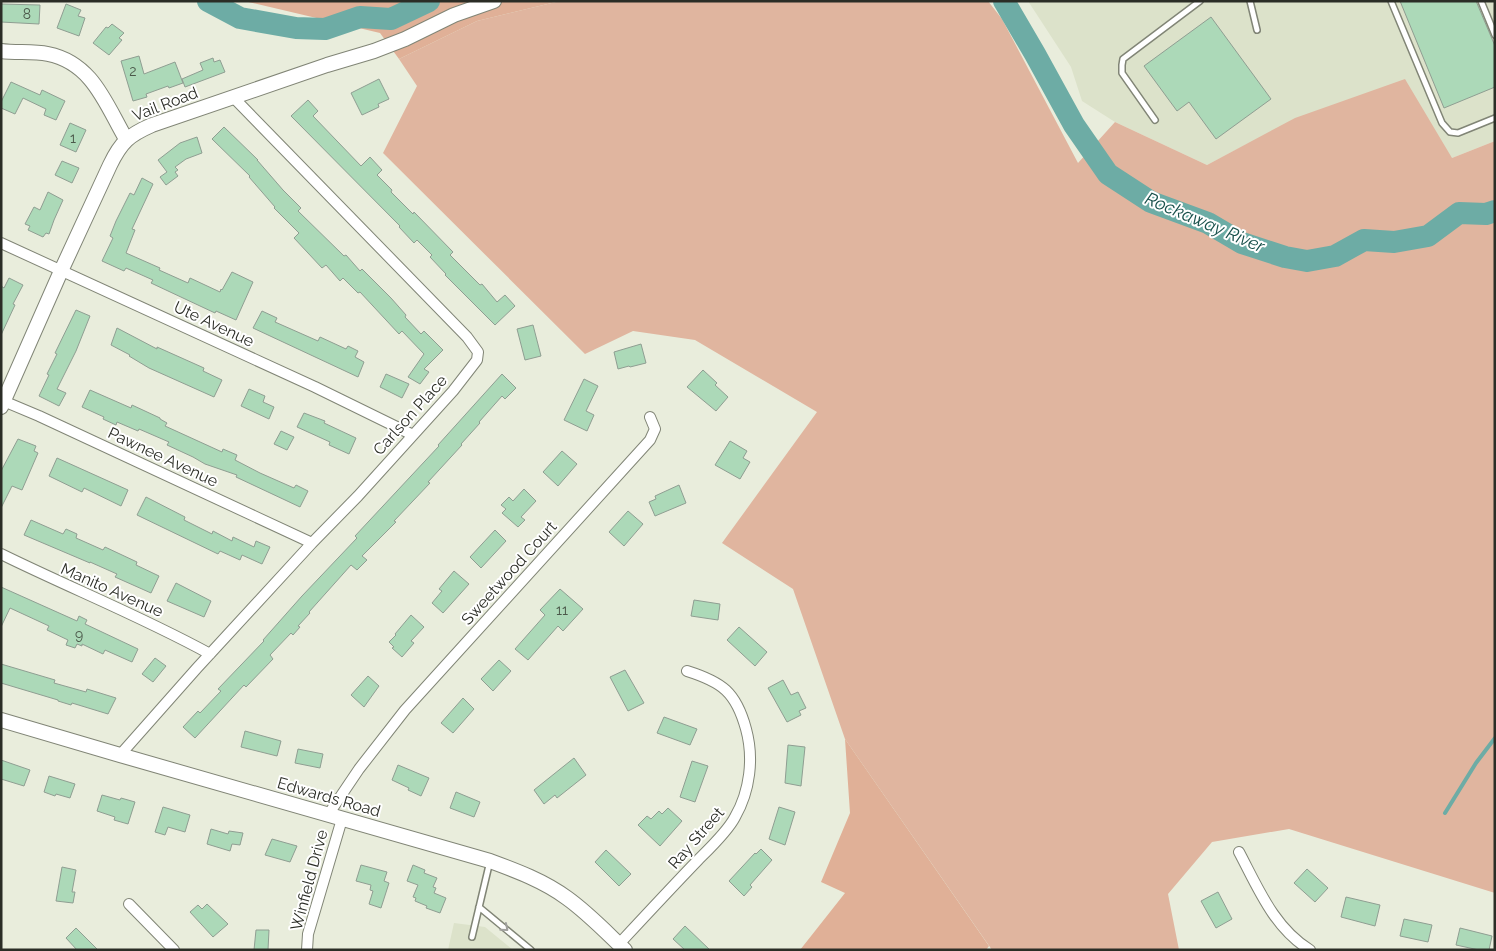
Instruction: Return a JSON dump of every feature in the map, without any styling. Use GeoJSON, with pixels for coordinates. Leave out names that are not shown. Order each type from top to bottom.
{"type":"FeatureCollection","features":[{"type":"Feature","properties":{"kind":"street","name":"Vail Road"},"geometry":{"type":"LineString","coordinates":[[2,403],[117,150],[126,139],[145,128],[374,51],[405,39],[454,15],[494,1]]}},
{"type":"Feature","properties":{"kind":"street"},"geometry":{"type":"LineString","coordinates":[[1,51],[48,54],[80,69],[100,91],[126,139]]}},
{"type":"Feature","properties":{"kind":"street","name":"Carlson Place"},"geometry":{"type":"LineString","coordinates":[[120,755],[210,654],[453,391],[477,360],[478,352],[467,337],[233,97]]}},
{"type":"Feature","properties":{"kind":"street","name":"Ute Avenue"},"geometry":{"type":"LineString","coordinates":[[1,243],[315,387],[413,435]]}},
{"type":"Feature","properties":{"kind":"street","name":"Pawnee Avenue"},"geometry":{"type":"LineString","coordinates":[[2,403],[57,424],[312,543]]}},
{"type":"Feature","properties":{"kind":"street","name":"Sweetwood Court"},"geometry":{"type":"LineString","coordinates":[[376,747],[404,710],[650,440],[655,429],[650,416]]}},
{"type":"Feature","properties":{"kind":"street","name":"Manito Avenue"},"geometry":{"type":"LineString","coordinates":[[1,554],[52,580],[177,636],[210,654]]}},
{"type":"Feature","properties":{"kind":"street","name":"Ray Street"},"geometry":{"type":"LineString","coordinates":[[622,947],[735,819],[747,788],[750,771],[748,737],[737,705],[721,685],[714,680],[687,671]]}},
{"type":"Feature","properties":{"kind":"street","name":"Edwards Road"},"geometry":{"type":"LineString","coordinates":[[1,720],[490,861],[540,882],[567,898],[587,913],[622,947]]}},
{"type":"Feature","properties":{"kind":"street","name":"Winfield Drive"},"geometry":{"type":"LineString","coordinates":[[328,815],[376,747]]}},
{"type":"Feature","properties":{"kind":"street","name":"Winfield Drive"},"geometry":{"type":"LineString","coordinates":[[307,950],[308,934],[342,819]]}},
{"type":"Feature","properties":{"kind":"street"},"geometry":{"type":"LineString","coordinates":[[1239,852],[1280,924],[1292,937],[1310,950]]}},
{"type":"Feature","properties":{"kind":"street"},"geometry":{"type":"LineString","coordinates":[[129,904],[174,950]]}},
{"type":"Feature","properties":{"kind":"lane"},"geometry":{"type":"LineString","coordinates":[[1155,120],[1122,73],[1123,59],[1200,1]]}},
{"type":"Feature","properties":{"kind":"lane"},"geometry":{"type":"LineString","coordinates":[[1250,1],[1257,30]]}},
{"type":"Feature","properties":{"kind":"lane"},"geometry":{"type":"LineString","coordinates":[[1391,1],[1442,123],[1450,132],[1458,133],[1495,118]]}},
{"type":"Feature","properties":{"kind":"lane"},"geometry":{"type":"LineString","coordinates":[[1481,1],[1495,35]]}},
{"type":"Feature","properties":{"kind":"lane"},"geometry":{"type":"LineString","coordinates":[[472,937],[490,861]]}},
{"type":"Feature","properties":{"kind":"lane"},"geometry":{"type":"LineString","coordinates":[[479,907],[531,950]]}},
{"type":"Feature","properties":{"kind":"shaded area"},"geometry":{"type":"Polygon","coordinates":[[[244,1],[560,1],[477,21],[399,59],[380,33],[244,1]]]}},
{"type":"Feature","properties":{"kind":"shaded area"},"geometry":{"type":"Polygon","coordinates":[[[560,1],[988,1],[1002,19],[1078,163],[1115,122],[1207,165],[1295,118],[1405,79],[1452,158],[1495,141],[1495,893],[1289,829],[1212,842],[1168,894],[1179,950],[992,950],[845,739],[793,589],[722,543],[817,412],[695,340],[633,331],[585,354],[383,153],[417,86],[399,59],[477,21],[560,1]]]}},
{"type":"Feature","properties":{"kind":"shaded area"},"geometry":{"type":"Polygon","coordinates":[[[1028,1],[1492,1],[1495,8],[1495,141],[1452,158],[1247,144],[1207,165],[1115,122],[1082,101],[1071,67],[1028,1]]]}},
{"type":"Feature","properties":{"kind":"shaded area"},"geometry":{"type":"Polygon","coordinates":[[[845,739],[989,946],[986,950],[800,950],[845,893],[821,882],[850,813],[845,739]]]}},
{"type":"Feature","properties":{"kind":"shaded area"},"geometry":{"type":"Polygon","coordinates":[[[454,923],[485,927],[513,950],[448,950],[454,923]]]}},
{"type":"Feature","properties":{"kind":"building"},"geometry":{"type":"Polygon","coordinates":[[[1400,1],[1476,1],[1495,46],[1495,87],[1444,108],[1400,1]]]}},
{"type":"Feature","properties":{"kind":"building"},"geometry":{"type":"Polygon","coordinates":[[[1,4],[40,5],[39,24],[1,22],[1,4]]]}},
{"type":"Feature","properties":{"kind":"building"},"geometry":{"type":"Polygon","coordinates":[[[66,4],[81,10],[78,16],[85,18],[79,36],[57,28],[66,4]]]}},
{"type":"Feature","properties":{"kind":"building"},"geometry":{"type":"Polygon","coordinates":[[[1211,17],[1271,99],[1216,139],[1189,102],[1177,111],[1144,66],[1211,17]]]}},
{"type":"Feature","properties":{"kind":"building"},"geometry":{"type":"Polygon","coordinates":[[[112,24],[124,33],[119,38],[122,40],[109,55],[93,43],[106,27],[108,28],[112,24]]]}},
{"type":"Feature","properties":{"kind":"building"},"geometry":{"type":"Polygon","coordinates":[[[139,56],[144,74],[175,62],[183,83],[169,88],[168,86],[146,94],[147,97],[133,101],[121,61],[139,56]]]}},
{"type":"Feature","properties":{"kind":"building"},"geometry":{"type":"Polygon","coordinates":[[[213,58],[214,62],[220,60],[225,72],[185,87],[182,79],[203,70],[200,63],[213,58]]]}},
{"type":"Feature","properties":{"kind":"building"},"geometry":{"type":"Polygon","coordinates":[[[379,79],[389,99],[378,104],[379,107],[362,115],[351,93],[379,79]]]}},
{"type":"Feature","properties":{"kind":"building"},"geometry":{"type":"Polygon","coordinates":[[[11,82],[40,95],[42,90],[65,101],[56,120],[44,115],[46,109],[23,98],[15,114],[1,108],[1,102],[11,82]]]}},
{"type":"Feature","properties":{"kind":"building"},"geometry":{"type":"Polygon","coordinates":[[[308,100],[318,111],[313,116],[361,166],[370,157],[382,170],[377,175],[392,190],[391,192],[413,214],[414,212],[453,252],[450,255],[480,285],[482,284],[497,302],[505,295],[515,306],[495,325],[445,275],[430,257],[432,255],[417,240],[414,243],[400,226],[291,116],[308,100]]]}},
{"type":"Feature","properties":{"kind":"building"},"geometry":{"type":"Polygon","coordinates":[[[70,123],[86,130],[76,152],[60,145],[70,123]]]}},
{"type":"Feature","properties":{"kind":"building"},"geometry":{"type":"Polygon","coordinates":[[[224,127],[258,160],[301,208],[298,211],[391,298],[421,334],[424,331],[443,350],[424,369],[429,372],[420,384],[408,377],[424,354],[402,331],[399,334],[360,292],[358,293],[343,278],[340,281],[326,265],[322,268],[294,238],[299,233],[274,208],[250,176],[212,139],[224,127]]]}},
{"type":"Feature","properties":{"kind":"building"},"geometry":{"type":"Polygon","coordinates":[[[197,137],[202,153],[186,159],[175,167],[178,170],[175,172],[178,176],[166,185],[160,177],[167,172],[158,160],[180,143],[197,137]]]}},
{"type":"Feature","properties":{"kind":"building"},"geometry":{"type":"Polygon","coordinates":[[[62,161],[79,168],[72,183],[55,175],[62,161]]]}},
{"type":"Feature","properties":{"kind":"building"},"geometry":{"type":"Polygon","coordinates":[[[142,178],[153,184],[132,229],[135,230],[126,253],[188,283],[190,278],[220,292],[232,272],[253,282],[236,320],[216,311],[215,313],[151,283],[153,280],[126,268],[124,271],[102,261],[113,238],[110,236],[116,221],[130,193],[134,195],[142,178]]]}},
{"type":"Feature","properties":{"kind":"building"},"geometry":{"type":"Polygon","coordinates":[[[48,192],[63,200],[49,234],[46,233],[43,237],[28,230],[30,226],[25,224],[34,207],[40,210],[48,192]]]}},
{"type":"Feature","properties":{"kind":"building"},"geometry":{"type":"Polygon","coordinates":[[[9,278],[23,285],[13,304],[15,305],[1,335],[1,286],[4,288],[9,278]]]}},
{"type":"Feature","properties":{"kind":"building"},"geometry":{"type":"Polygon","coordinates":[[[76,310],[90,316],[76,351],[57,389],[66,393],[59,406],[39,396],[57,354],[55,353],[76,310]]]}},
{"type":"Feature","properties":{"kind":"building"},"geometry":{"type":"Polygon","coordinates":[[[262,311],[277,318],[275,322],[318,341],[320,337],[346,349],[348,346],[358,351],[355,357],[364,362],[358,377],[253,328],[262,311]]]}},
{"type":"Feature","properties":{"kind":"building"},"geometry":{"type":"Polygon","coordinates":[[[533,325],[541,356],[525,360],[517,329],[533,325]]]}},
{"type":"Feature","properties":{"kind":"building"},"geometry":{"type":"Polygon","coordinates":[[[117,328],[157,349],[157,347],[204,368],[203,371],[222,380],[214,397],[149,368],[111,345],[117,328]]]}},
{"type":"Feature","properties":{"kind":"building"},"geometry":{"type":"Polygon","coordinates":[[[641,344],[646,363],[618,369],[614,352],[641,344]]]}},
{"type":"Feature","properties":{"kind":"building"},"geometry":{"type":"Polygon","coordinates":[[[703,370],[728,397],[716,411],[687,387],[703,370]]]}},
{"type":"Feature","properties":{"kind":"building"},"geometry":{"type":"Polygon","coordinates":[[[386,374],[409,384],[402,398],[380,387],[386,374]]]}},
{"type":"Feature","properties":{"kind":"building"},"geometry":{"type":"Polygon","coordinates":[[[502,374],[516,388],[505,399],[502,396],[462,445],[428,482],[430,483],[394,521],[396,522],[362,556],[367,560],[357,570],[351,565],[309,612],[293,635],[291,633],[270,655],[273,659],[246,687],[244,685],[195,738],[183,727],[198,711],[200,713],[221,691],[218,689],[357,538],[355,536],[439,446],[502,374]]]}},
{"type":"Feature","properties":{"kind":"building"},"geometry":{"type":"Polygon","coordinates":[[[584,379],[598,386],[586,411],[594,415],[587,431],[564,420],[584,379]]]}},
{"type":"Feature","properties":{"kind":"building"},"geometry":{"type":"Polygon","coordinates":[[[249,389],[265,396],[263,402],[274,407],[269,419],[241,406],[249,389]]]}},
{"type":"Feature","properties":{"kind":"building"},"geometry":{"type":"Polygon","coordinates":[[[90,390],[131,408],[132,405],[160,418],[167,423],[165,426],[222,452],[223,449],[237,455],[235,460],[260,473],[294,488],[296,485],[308,491],[300,507],[236,477],[237,475],[205,464],[167,445],[169,442],[139,429],[138,431],[117,422],[116,425],[103,419],[104,417],[82,407],[90,390]]]}},
{"type":"Feature","properties":{"kind":"building"},"geometry":{"type":"Polygon","coordinates":[[[304,413],[325,421],[324,423],[356,438],[349,454],[329,445],[330,442],[297,427],[304,413]]]}},
{"type":"Feature","properties":{"kind":"building"},"geometry":{"type":"Polygon","coordinates":[[[281,431],[294,437],[287,450],[274,444],[281,431]]]}},
{"type":"Feature","properties":{"kind":"building"},"geometry":{"type":"Polygon","coordinates":[[[18,439],[36,446],[34,451],[38,453],[22,490],[12,486],[1,508],[1,471],[18,439]]]}},
{"type":"Feature","properties":{"kind":"building"},"geometry":{"type":"Polygon","coordinates":[[[730,441],[747,451],[743,458],[750,462],[740,479],[715,465],[730,441]]]}},
{"type":"Feature","properties":{"kind":"building"},"geometry":{"type":"Polygon","coordinates":[[[562,451],[577,464],[558,486],[543,472],[562,451]]]}},
{"type":"Feature","properties":{"kind":"building"},"geometry":{"type":"Polygon","coordinates":[[[57,458],[128,490],[121,506],[84,488],[82,492],[49,476],[57,458]]]}},
{"type":"Feature","properties":{"kind":"building"},"geometry":{"type":"Polygon","coordinates":[[[679,485],[686,503],[655,516],[649,502],[656,499],[655,496],[679,485]]]}},
{"type":"Feature","properties":{"kind":"building"},"geometry":{"type":"Polygon","coordinates":[[[524,489],[536,501],[521,517],[525,520],[518,527],[502,513],[506,509],[501,505],[509,497],[513,501],[524,489]]]}},
{"type":"Feature","properties":{"kind":"building"},"geometry":{"type":"Polygon","coordinates":[[[146,497],[185,517],[184,520],[212,534],[213,531],[232,541],[233,537],[254,547],[256,541],[270,547],[262,564],[242,555],[240,560],[220,551],[218,554],[137,515],[146,497]]]}},
{"type":"Feature","properties":{"kind":"building"},"geometry":{"type":"Polygon","coordinates":[[[628,511],[643,524],[624,546],[609,532],[628,511]]]}},
{"type":"Feature","properties":{"kind":"building"},"geometry":{"type":"Polygon","coordinates":[[[31,520],[63,534],[66,529],[77,534],[76,538],[103,550],[105,547],[137,562],[136,565],[159,576],[151,593],[115,577],[117,574],[24,535],[31,520]]]}},
{"type":"Feature","properties":{"kind":"building"},"geometry":{"type":"Polygon","coordinates":[[[495,530],[506,541],[481,568],[470,557],[495,530]]]}},
{"type":"Feature","properties":{"kind":"building"},"geometry":{"type":"Polygon","coordinates":[[[454,571],[469,584],[443,613],[432,603],[442,591],[439,589],[454,571]]]}},
{"type":"Feature","properties":{"kind":"building"},"geometry":{"type":"Polygon","coordinates":[[[176,583],[211,601],[204,617],[167,601],[176,583]]]}},
{"type":"Feature","properties":{"kind":"building"},"geometry":{"type":"Polygon","coordinates":[[[1,587],[77,621],[79,616],[87,620],[85,624],[138,649],[132,662],[105,650],[103,654],[82,644],[82,646],[77,644],[75,648],[66,645],[68,640],[47,630],[49,626],[10,608],[1,627],[1,587]]]}},
{"type":"Feature","properties":{"kind":"building"},"geometry":{"type":"Polygon","coordinates":[[[560,589],[583,609],[563,631],[558,626],[528,660],[515,649],[545,615],[540,610],[560,589]]]}},
{"type":"Feature","properties":{"kind":"building"},"geometry":{"type":"Polygon","coordinates":[[[694,600],[720,604],[718,620],[691,616],[694,600]]]}},
{"type":"Feature","properties":{"kind":"building"},"geometry":{"type":"Polygon","coordinates":[[[411,615],[424,627],[411,641],[414,643],[402,657],[392,648],[394,647],[389,642],[411,615]]]}},
{"type":"Feature","properties":{"kind":"building"},"geometry":{"type":"Polygon","coordinates":[[[739,627],[767,652],[755,666],[727,640],[739,627]]]}},
{"type":"Feature","properties":{"kind":"building"},"geometry":{"type":"Polygon","coordinates":[[[155,658],[166,666],[153,682],[142,674],[155,658]]]}},
{"type":"Feature","properties":{"kind":"building"},"geometry":{"type":"Polygon","coordinates":[[[499,660],[511,671],[493,691],[481,679],[499,660]]]}},
{"type":"Feature","properties":{"kind":"building"},"geometry":{"type":"Polygon","coordinates":[[[1,664],[55,680],[54,683],[86,692],[87,689],[116,698],[108,714],[72,703],[71,705],[1,683],[1,664]]]}},
{"type":"Feature","properties":{"kind":"building"},"geometry":{"type":"Polygon","coordinates":[[[625,670],[644,703],[628,711],[610,677],[625,670]]]}},
{"type":"Feature","properties":{"kind":"building"},"geometry":{"type":"Polygon","coordinates":[[[368,676],[379,686],[364,707],[351,695],[368,676]]]}},
{"type":"Feature","properties":{"kind":"building"},"geometry":{"type":"Polygon","coordinates":[[[783,680],[791,695],[798,692],[806,708],[799,711],[801,715],[787,722],[768,688],[783,680]]]}},
{"type":"Feature","properties":{"kind":"building"},"geometry":{"type":"Polygon","coordinates":[[[463,698],[474,709],[453,733],[441,723],[463,698]]]}},
{"type":"Feature","properties":{"kind":"building"},"geometry":{"type":"Polygon","coordinates":[[[664,717],[697,729],[690,745],[657,733],[664,717]]]}},
{"type":"Feature","properties":{"kind":"building"},"geometry":{"type":"Polygon","coordinates":[[[245,731],[281,741],[277,756],[241,747],[245,731]]]}},
{"type":"Feature","properties":{"kind":"building"},"geometry":{"type":"Polygon","coordinates":[[[788,745],[805,747],[801,786],[785,783],[788,745]]]}},
{"type":"Feature","properties":{"kind":"building"},"geometry":{"type":"Polygon","coordinates":[[[298,749],[323,754],[320,768],[295,763],[298,749]]]}},
{"type":"Feature","properties":{"kind":"building"},"geometry":{"type":"Polygon","coordinates":[[[574,758],[586,775],[557,798],[555,795],[544,804],[534,790],[574,758]]]}},
{"type":"Feature","properties":{"kind":"building"},"geometry":{"type":"Polygon","coordinates":[[[1,760],[30,770],[24,786],[1,779],[1,760]]]}},
{"type":"Feature","properties":{"kind":"building"},"geometry":{"type":"Polygon","coordinates":[[[692,761],[708,766],[695,802],[680,797],[692,761]]]}},
{"type":"Feature","properties":{"kind":"building"},"geometry":{"type":"Polygon","coordinates":[[[398,765],[429,778],[421,796],[392,780],[398,765]]]}},
{"type":"Feature","properties":{"kind":"building"},"geometry":{"type":"Polygon","coordinates":[[[49,776],[75,784],[70,798],[44,792],[49,776]]]}},
{"type":"Feature","properties":{"kind":"building"},"geometry":{"type":"Polygon","coordinates":[[[456,792],[480,802],[474,817],[450,808],[456,792]]]}},
{"type":"Feature","properties":{"kind":"building"},"geometry":{"type":"Polygon","coordinates":[[[102,795],[135,802],[128,824],[114,820],[115,817],[97,811],[102,795]]]}},
{"type":"Feature","properties":{"kind":"building"},"geometry":{"type":"Polygon","coordinates":[[[163,807],[190,815],[185,832],[168,827],[165,835],[155,832],[163,807]]]}},
{"type":"Feature","properties":{"kind":"building"},"geometry":{"type":"Polygon","coordinates":[[[779,807],[795,812],[785,845],[769,839],[779,807]]]}},
{"type":"Feature","properties":{"kind":"building"},"geometry":{"type":"Polygon","coordinates":[[[668,808],[682,821],[660,846],[638,825],[647,816],[651,819],[659,811],[662,814],[668,808]]]}},
{"type":"Feature","properties":{"kind":"building"},"geometry":{"type":"Polygon","coordinates":[[[211,829],[228,834],[229,831],[243,833],[240,845],[232,844],[230,851],[207,844],[211,829]]]}},
{"type":"Feature","properties":{"kind":"building"},"geometry":{"type":"Polygon","coordinates":[[[272,839],[297,846],[290,862],[265,855],[272,839]]]}},
{"type":"Feature","properties":{"kind":"building"},"geometry":{"type":"Polygon","coordinates":[[[761,849],[772,860],[750,885],[752,887],[744,896],[729,881],[761,849]]]}},
{"type":"Feature","properties":{"kind":"building"},"geometry":{"type":"Polygon","coordinates":[[[606,850],[631,874],[619,886],[595,862],[606,850]]]}},
{"type":"Feature","properties":{"kind":"building"},"geometry":{"type":"Polygon","coordinates":[[[361,865],[387,872],[384,881],[389,883],[381,908],[369,904],[373,891],[370,890],[371,885],[356,881],[361,865]]]}},
{"type":"Feature","properties":{"kind":"building"},"geometry":{"type":"Polygon","coordinates":[[[413,865],[425,870],[424,873],[437,878],[433,887],[436,888],[434,893],[446,898],[440,913],[426,908],[427,906],[415,901],[416,898],[413,897],[418,885],[407,881],[413,865]]]}},
{"type":"Feature","properties":{"kind":"building"},"geometry":{"type":"Polygon","coordinates":[[[62,867],[76,870],[72,892],[75,892],[73,903],[56,901],[62,867]]]}},
{"type":"Feature","properties":{"kind":"building"},"geometry":{"type":"Polygon","coordinates":[[[1307,869],[1328,888],[1315,902],[1294,883],[1307,869]]]}},
{"type":"Feature","properties":{"kind":"building"},"geometry":{"type":"Polygon","coordinates":[[[1218,892],[1232,919],[1216,928],[1201,901],[1218,892]]]}},
{"type":"Feature","properties":{"kind":"building"},"geometry":{"type":"Polygon","coordinates":[[[1346,897],[1380,905],[1375,926],[1341,917],[1346,897]]]}},
{"type":"Feature","properties":{"kind":"building"},"geometry":{"type":"Polygon","coordinates":[[[207,904],[228,924],[213,937],[190,912],[198,905],[202,909],[207,904]]]}},
{"type":"Feature","properties":{"kind":"building"},"geometry":{"type":"Polygon","coordinates":[[[1404,919],[1432,925],[1428,942],[1400,936],[1404,919]]]}},
{"type":"Feature","properties":{"kind":"building"},"geometry":{"type":"Polygon","coordinates":[[[685,926],[710,950],[685,950],[673,939],[685,926]]]}},
{"type":"Feature","properties":{"kind":"building"},"geometry":{"type":"Polygon","coordinates":[[[76,928],[98,950],[77,950],[66,938],[76,928]]]}},
{"type":"Feature","properties":{"kind":"building"},"geometry":{"type":"Polygon","coordinates":[[[1460,928],[1492,936],[1489,950],[1456,945],[1460,928]]]}},
{"type":"Feature","properties":{"kind":"building"},"geometry":{"type":"Polygon","coordinates":[[[256,930],[269,930],[268,950],[254,950],[256,930]]]}},
{"type":"Feature","properties":{"kind":"waterway","name":"Rockaway River"},"geometry":{"type":"LineString","coordinates":[[208,1],[240,18],[296,28],[325,29],[360,17],[391,19],[429,1]]}},
{"type":"Feature","properties":{"kind":"waterway","name":"Rockaway River"},"geometry":{"type":"LineString","coordinates":[[1004,1],[1074,125],[1108,174],[1151,202],[1208,223],[1242,243],[1285,257],[1307,261],[1335,256],[1364,240],[1394,242],[1428,236],[1459,213],[1486,214],[1495,211]]}},
{"type":"Feature","properties":{"kind":"waterway"},"geometry":{"type":"LineString","coordinates":[[1445,813],[1476,763],[1495,738]]}}]}
